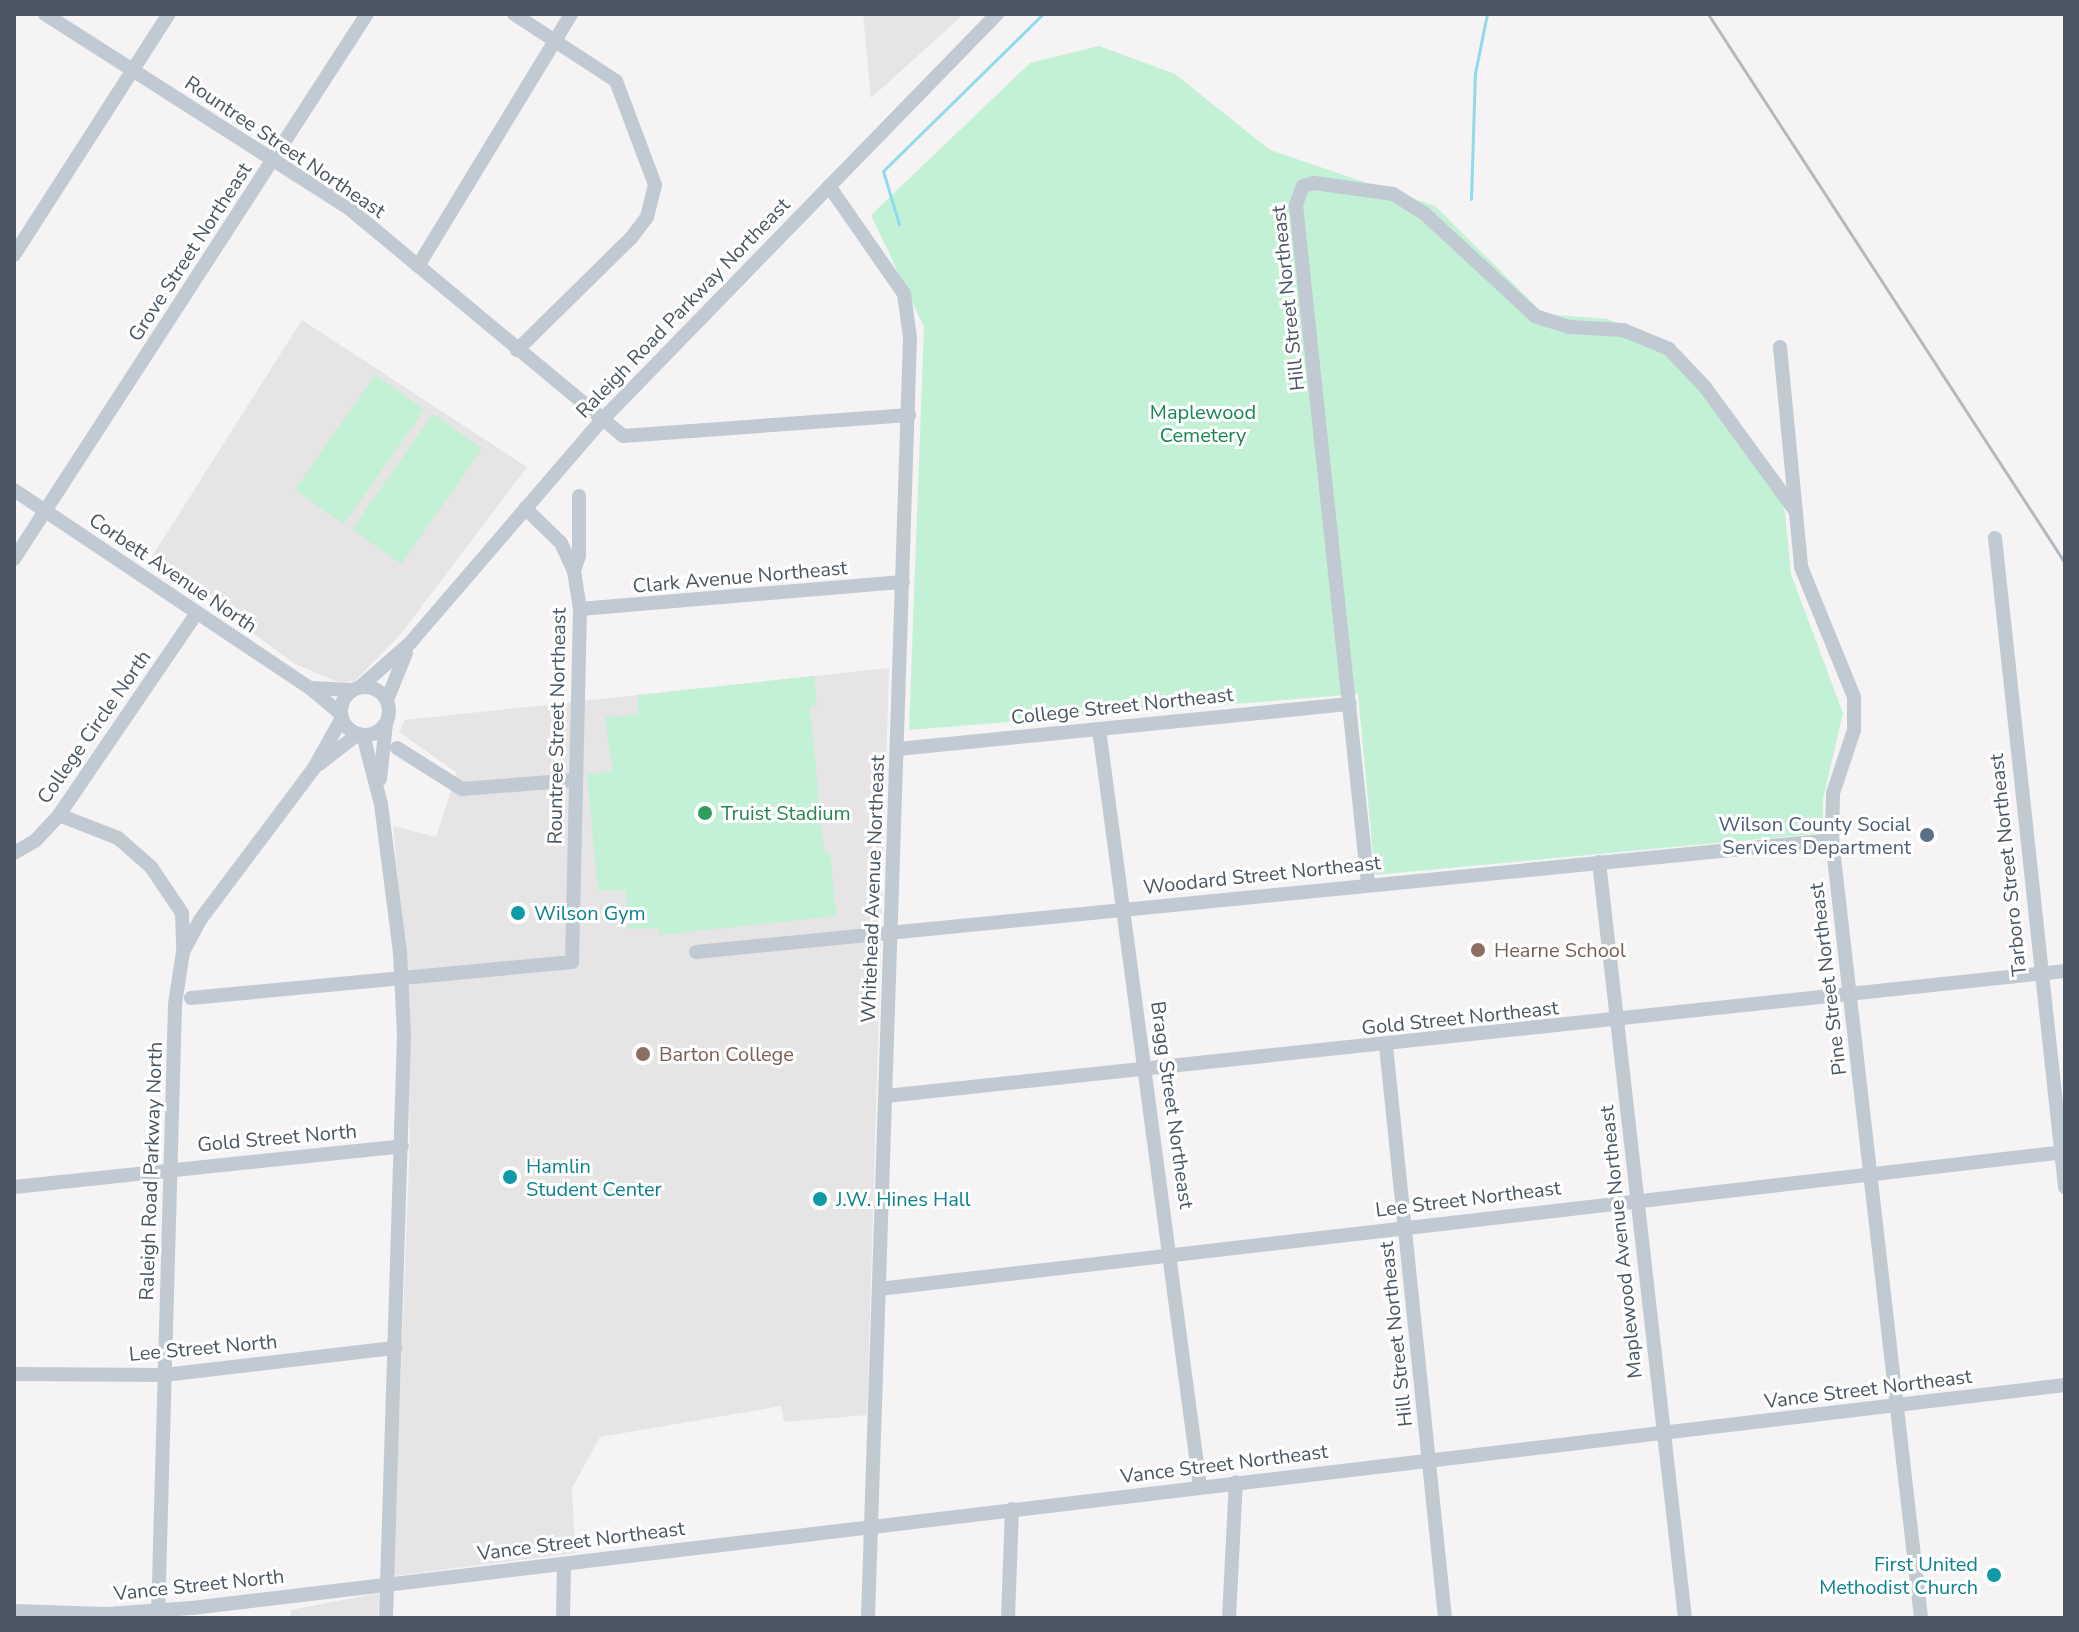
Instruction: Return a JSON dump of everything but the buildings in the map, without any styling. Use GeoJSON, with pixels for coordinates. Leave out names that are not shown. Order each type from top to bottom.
{"type":"FeatureCollection","features":[{"type":"Feature","properties":{"kind":"street","name":"Rountree Street Northeast"},"geometry":{"type":"LineString","coordinates":[[45,14],[351,210],[601,421],[632,438],[909,415]]}},
{"type":"Feature","properties":{"kind":"street"},"geometry":{"type":"LineString","coordinates":[[14,255],[169,14]]}},
{"type":"Feature","properties":{"kind":"street","name":"Grove Street Northeast"},"geometry":{"type":"LineString","coordinates":[[14,559],[367,14]]}},
{"type":"Feature","properties":{"kind":"street"},"geometry":{"type":"LineString","coordinates":[[514,14],[616,81],[655,185],[647,217],[631,238],[517,350]]}},
{"type":"Feature","properties":{"kind":"street"},"geometry":{"type":"LineString","coordinates":[[418,266],[571,14]]}},
{"type":"Feature","properties":{"kind":"street","name":"Raleigh Road Parkway Northeast"},"geometry":{"type":"LineString","coordinates":[[357,688],[410,643],[601,421],[997,14]]}},
{"type":"Feature","properties":{"kind":"street","name":"Hill Street Northeast"},"geometry":{"type":"LineString","coordinates":[[1368,884],[1296,205],[1303,186],[1314,183],[1393,194],[1425,214],[1535,316],[1569,327],[1623,330],[1669,349],[1705,387],[1794,509]]}},
{"type":"Feature","properties":{"kind":"street","name":"Whitehead Avenue Northeast"},"geometry":{"type":"LineString","coordinates":[[829,186],[908,304],[909,415],[868,1618]]}},
{"type":"Feature","properties":{"kind":"street","name":"Pine Street Northeast"},"geometry":{"type":"LineString","coordinates":[[1780,347],[1794,509],[1807,588],[1854,697],[1854,730],[1833,793],[1832,840],[1873,1173],[1921,1618]]}},
{"type":"Feature","properties":{"kind":"street","name":"Corbett Avenue North"},"geometry":{"type":"LineString","coordinates":[[14,490],[310,688],[341,716]]}},
{"type":"Feature","properties":{"kind":"street"},"geometry":{"type":"LineString","coordinates":[[574,571],[579,556],[579,496]]}},
{"type":"Feature","properties":{"kind":"street","name":"Rountree Street Northeast"},"geometry":{"type":"LineString","coordinates":[[401,979],[572,962],[580,609],[574,571],[561,543],[525,508]]}},
{"type":"Feature","properties":{"kind":"street","name":"Tarboro Street Northeast"},"geometry":{"type":"LineString","coordinates":[[1995,538],[2039,974],[2065,1187]]}},
{"type":"Feature","properties":{"kind":"street","name":"Clark Avenue Northeast"},"geometry":{"type":"LineString","coordinates":[[580,609],[903,582]]}},
{"type":"Feature","properties":{"kind":"street","name":"College Circle North"},"geometry":{"type":"LineString","coordinates":[[14,853],[35,841],[59,815],[197,613]]}},
{"type":"Feature","properties":{"kind":"street","name":"Raleigh Road Parkway Northeast"},"geometry":{"type":"LineString","coordinates":[[387,700],[410,643]]}},
{"type":"Feature","properties":{"kind":"street"},"geometry":{"type":"LineString","coordinates":[[310,688],[376,689],[387,700],[379,791]]}},
{"type":"Feature","properties":{"kind":"street"},"geometry":{"type":"LineString","coordinates":[[357,688],[343,700],[341,716],[360,735],[379,791],[401,979],[402,1146],[386,1618]]}},
{"type":"Feature","properties":{"kind":"street","name":"College Street Northeast"},"geometry":{"type":"LineString","coordinates":[[898,749],[1350,704]]}},
{"type":"Feature","properties":{"kind":"street","name":"Raleigh Road Parkway North"},"geometry":{"type":"LineString","coordinates":[[158,1614],[175,1004],[183,952],[211,905],[314,768],[341,716]]}},
{"type":"Feature","properties":{"kind":"street"},"geometry":{"type":"LineString","coordinates":[[360,735],[386,724]]}},
{"type":"Feature","properties":{"kind":"street","name":"Bragg Street Northeast"},"geometry":{"type":"LineString","coordinates":[[1099,729],[1126,909],[1200,1487]]}},
{"type":"Feature","properties":{"kind":"street","name":"Raleigh Road Parkway North"},"geometry":{"type":"LineString","coordinates":[[314,768],[360,735]]}},
{"type":"Feature","properties":{"kind":"street"},"geometry":{"type":"LineString","coordinates":[[397,748],[462,789],[576,780]]}},
{"type":"Feature","properties":{"kind":"street"},"geometry":{"type":"LineString","coordinates":[[59,815],[109,834],[137,853],[182,913],[183,952]]}},
{"type":"Feature","properties":{"kind":"street","name":"Woodard Street Northeast"},"geometry":{"type":"LineString","coordinates":[[696,952],[891,930],[1832,840]]}},
{"type":"Feature","properties":{"kind":"street","name":"Maplewood Avenue Northeast"},"geometry":{"type":"LineString","coordinates":[[1599,862],[1661,1434],[1685,1618]]}},
{"type":"Feature","properties":{"kind":"street"},"geometry":{"type":"LineString","coordinates":[[182,913],[211,905]]}},
{"type":"Feature","properties":{"kind":"street","name":"Gold Street Northeast"},"geometry":{"type":"LineString","coordinates":[[886,1096],[1386,1046],[2065,971]]}},
{"type":"Feature","properties":{"kind":"street"},"geometry":{"type":"LineString","coordinates":[[191,998],[401,979]]}},
{"type":"Feature","properties":{"kind":"street","name":"Hill Street Northeast"},"geometry":{"type":"LineString","coordinates":[[1386,1046],[1445,1618]]}},
{"type":"Feature","properties":{"kind":"street","name":"Gold Street North"},"geometry":{"type":"LineString","coordinates":[[14,1187],[170,1168],[402,1146]]}},
{"type":"Feature","properties":{"kind":"street","name":"Lee Street Northeast"},"geometry":{"type":"LineString","coordinates":[[879,1289],[2063,1152]]}},
{"type":"Feature","properties":{"kind":"street","name":"Lee Street North"},"geometry":{"type":"LineString","coordinates":[[14,1374],[164,1375],[395,1348]]}},
{"type":"Feature","properties":{"kind":"street","name":"Vance Street Northeast"},"geometry":{"type":"LineString","coordinates":[[388,1583],[2065,1385]]}},
{"type":"Feature","properties":{"kind":"street"},"geometry":{"type":"LineString","coordinates":[[1229,1618],[1236,1482]]}},
{"type":"Feature","properties":{"kind":"street"},"geometry":{"type":"LineString","coordinates":[[1008,1618],[1012,1509]]}},
{"type":"Feature","properties":{"kind":"street"},"geometry":{"type":"LineString","coordinates":[[563,1618],[564,1564]]}},
{"type":"Feature","properties":{"kind":"street","name":"Vance Street North"},"geometry":{"type":"LineString","coordinates":[[14,1611],[158,1614],[388,1583]]}},
{"type":"Feature","properties":{"kind":"shaded area"},"geometry":{"type":"Polygon","coordinates":[[[863,14],[964,14],[871,98],[863,14]]]}},
{"type":"Feature","properties":{"kind":"shaded area"},"geometry":{"type":"Polygon","coordinates":[[[302,320],[527,467],[400,635],[355,681],[338,682],[295,664],[151,558],[302,320]]]}},
{"type":"Feature","properties":{"kind":"shaded area","name":"Barton College"},"geometry":{"type":"Polygon","coordinates":[[[889,668],[867,1415],[784,1422],[781,1406],[600,1437],[572,1488],[575,1553],[393,1576],[410,1138],[406,971],[393,826],[436,837],[457,773],[399,732],[405,720],[889,668]]]}},
{"type":"Feature","properties":{"kind":"shaded area"},"geometry":{"type":"Polygon","coordinates":[[[379,1593],[378,1618],[290,1618],[291,1610],[379,1593]]]}},
{"type":"Feature","properties":{"kind":"green space","name":"Maplewood Cemetery"},"geometry":{"type":"Polygon","coordinates":[[[1099,46],[1175,74],[1270,150],[1435,206],[1544,314],[1607,319],[1660,338],[1706,381],[1768,468],[1785,512],[1791,574],[1843,713],[1823,799],[1823,833],[1375,875],[1358,694],[909,730],[924,327],[871,215],[1030,63],[1099,46]]]}},
{"type":"Feature","properties":{"kind":"green space"},"geometry":{"type":"Polygon","coordinates":[[[375,375],[424,409],[344,524],[295,490],[375,375]]]}},
{"type":"Feature","properties":{"kind":"green space"},"geometry":{"type":"Polygon","coordinates":[[[433,414],[482,448],[401,564],[352,530],[433,414]]]}},
{"type":"Feature","properties":{"kind":"green space","name":"Truist Stadium"},"geometry":{"type":"Polygon","coordinates":[[[814,676],[817,705],[810,706],[824,852],[830,852],[836,916],[659,935],[659,928],[629,929],[626,890],[598,891],[587,774],[613,771],[605,717],[638,715],[638,695],[814,676]]]}},
{"type":"Feature","properties":{"kind":"waterway"},"geometry":{"type":"LineString","coordinates":[[899,224],[883,171],[1043,14]]}},
{"type":"Feature","properties":{"kind":"waterway"},"geometry":{"type":"LineString","coordinates":[[1471,199],[1475,73],[1487,14]]}},
{"type":"Feature","properties":{"kind":"railway"},"geometry":{"type":"LineString","coordinates":[[1708,14],[2065,563]]}},
{"type":"Feature","properties":{"kind":"place","name":"Truist Stadium"},"geometry":{"type":"Point","coordinates":[705,813]}},
{"type":"Feature","properties":{"kind":"place","name":"Wilson County Social Services Department"},"geometry":{"type":"Point","coordinates":[1927,835]}},
{"type":"Feature","properties":{"kind":"place","name":"Wilson Gym"},"geometry":{"type":"Point","coordinates":[518,913]}},
{"type":"Feature","properties":{"kind":"place","name":"Hearne School"},"geometry":{"type":"Point","coordinates":[1478,950]}},
{"type":"Feature","properties":{"kind":"place","name":"Barton College"},"geometry":{"type":"Point","coordinates":[643,1054]}},
{"type":"Feature","properties":{"kind":"place","name":"Hamlin Student Center"},"geometry":{"type":"Point","coordinates":[510,1177]}},
{"type":"Feature","properties":{"kind":"place","name":"J.W. Hines Hall"},"geometry":{"type":"Point","coordinates":[820,1199]}},
{"type":"Feature","properties":{"kind":"place","name":"First United Methodist Church"},"geometry":{"type":"Point","coordinates":[1994,1575]}}]}
